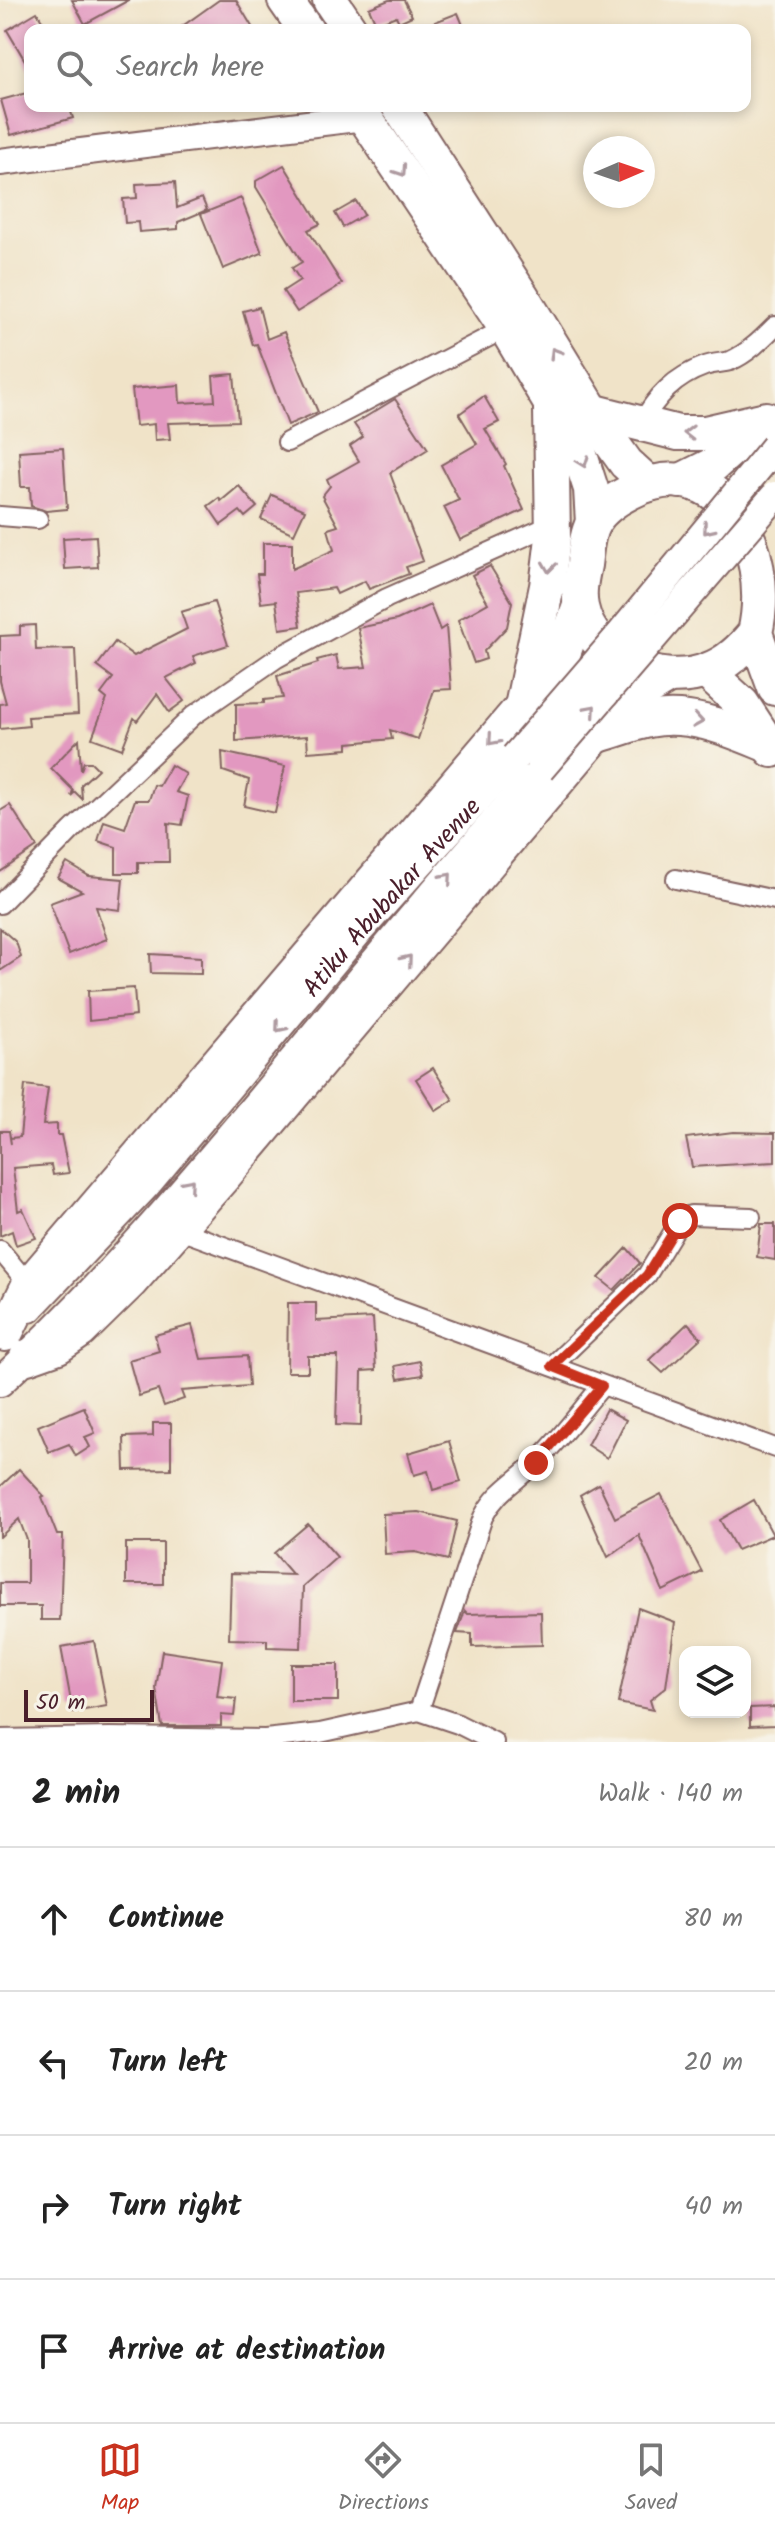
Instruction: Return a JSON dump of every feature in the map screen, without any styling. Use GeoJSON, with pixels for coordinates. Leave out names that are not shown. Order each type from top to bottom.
{"type":"FeatureCollection","features":[{"type":"Feature","properties":{"kind":"highway"},"geometry":{"type":"LineString","coordinates":[[285,0],[302,24]]}},
{"type":"Feature","properties":{"kind":"highway"},"geometry":{"type":"LineString","coordinates":[[331,0],[346,24]]}},
{"type":"Feature","properties":{"kind":"highway"},"geometry":{"type":"LineString","coordinates":[[362,112],[506,328],[578,449],[586,469],[593,523],[580,583],[580,606],[564,651],[549,675],[29,1285],[11,1343],[58,1346],[80,1331],[131,1281],[177,1229],[630,699],[667,677],[706,671],[725,662],[742,649],[766,615],[771,598],[773,557],[744,511],[718,491],[702,485],[665,482],[626,463],[403,112]]}},
{"type":"Feature","properties":{"kind":"highway"},"geometry":{"type":"LineString","coordinates":[[522,707],[547,586],[553,524],[551,405]]}},
{"type":"Feature","properties":{"kind":"highway"},"geometry":{"type":"LineString","coordinates":[[591,411],[678,433],[772,425]]}},
{"type":"Feature","properties":{"kind":"highway"},"geometry":{"type":"LineString","coordinates":[[593,523],[618,498],[713,465],[772,425]]}},
{"type":"Feature","properties":{"kind":"highway"},"geometry":{"type":"LineString","coordinates":[[580,606],[587,623],[607,651],[621,661],[667,677]]}},
{"type":"Feature","properties":{"kind":"highway"},"geometry":{"type":"LineString","coordinates":[[755,633],[775,688]]}},
{"type":"Feature","properties":{"kind":"highway"},"geometry":{"type":"LineString","coordinates":[[706,671],[742,704],[772,750]]}},
{"type":"Feature","properties":{"kind":"highway"},"geometry":{"type":"LineString","coordinates":[[595,737],[648,720],[679,718],[716,724],[772,750]]}},
{"type":"Feature","properties":{"kind":"main road","name":"Atiku Abubakar Avenue"},"geometry":{"type":"LineString","coordinates":[[527,763],[772,425]]}},
{"type":"Feature","properties":{"kind":"main road","name":"Atiku Abubakar Avenue"},"geometry":{"type":"LineString","coordinates":[[0,1382],[11,1343],[359,931],[527,763],[775,496]]}},
{"type":"Feature","properties":{"kind":"street"},"geometry":{"type":"LineString","coordinates":[[0,162],[354,112]]}},
{"type":"Feature","properties":{"kind":"street"},"geometry":{"type":"LineString","coordinates":[[641,424],[662,391],[683,376],[705,366],[731,360],[755,345],[775,326]]}},
{"type":"Feature","properties":{"kind":"street"},"geometry":{"type":"LineString","coordinates":[[287,442],[506,328]]}},
{"type":"Feature","properties":{"kind":"street"},"geometry":{"type":"LineString","coordinates":[[0,516],[38,519]]}},
{"type":"Feature","properties":{"kind":"street"},"geometry":{"type":"LineString","coordinates":[[0,904],[72,830],[194,715],[277,658],[387,598],[553,524]]}},
{"type":"Feature","properties":{"kind":"street"},"geometry":{"type":"LineString","coordinates":[[676,879],[775,900]]}},
{"type":"Feature","properties":{"kind":"street"},"geometry":{"type":"LineString","coordinates":[[552,1366],[647,1275],[680,1221],[691,1215],[751,1217]]}},
{"type":"Feature","properties":{"kind":"street"},"geometry":{"type":"LineString","coordinates":[[177,1229],[775,1448]]}},
{"type":"Feature","properties":{"kind":"street"},"geometry":{"type":"LineString","coordinates":[[0,1250],[29,1285]]}},
{"type":"Feature","properties":{"kind":"street"},"geometry":{"type":"LineString","coordinates":[[419,1711],[491,1501],[536,1463],[602,1386]]}},
{"type":"Feature","properties":{"kind":"street"},"geometry":{"type":"LineString","coordinates":[[0,1739],[265,1739],[320,1733],[419,1711],[458,1724],[494,1742]]}},
{"type":"Feature","properties":{"kind":"building"},"geometry":{"type":"Polygon","coordinates":[[[72,0],[129,0],[85,24],[72,0]]]}},
{"type":"Feature","properties":{"kind":"building"},"geometry":{"type":"Polygon","coordinates":[[[219,0],[236,0],[250,24],[185,24],[219,0]]]}},
{"type":"Feature","properties":{"kind":"building"},"geometry":{"type":"Polygon","coordinates":[[[389,0],[404,0],[412,16],[399,22],[396,16],[376,24],[369,8],[389,0]]]}},
{"type":"Feature","properties":{"kind":"building"},"geometry":{"type":"Polygon","coordinates":[[[37,12],[44,24],[24,24],[24,59],[7,30],[37,12]]]}},
{"type":"Feature","properties":{"kind":"building"},"geometry":{"type":"Polygon","coordinates":[[[458,13],[463,24],[430,24],[458,13]]]}},
{"type":"Feature","properties":{"kind":"building"},"geometry":{"type":"Polygon","coordinates":[[[24,94],[24,112],[71,112],[73,118],[11,135],[1,100],[24,94]]]}},
{"type":"Feature","properties":{"kind":"building"},"geometry":{"type":"Polygon","coordinates":[[[284,165],[320,224],[308,230],[342,284],[297,312],[283,291],[300,280],[292,268],[302,262],[256,187],[256,181],[284,165]]]}},
{"type":"Feature","properties":{"kind":"building"},"geometry":{"type":"Polygon","coordinates":[[[175,182],[177,208],[202,198],[207,210],[178,222],[178,229],[139,232],[138,222],[125,223],[123,199],[137,198],[136,184],[175,182]]]}},
{"type":"Feature","properties":{"kind":"building"},"geometry":{"type":"Polygon","coordinates":[[[241,198],[262,253],[223,269],[201,214],[241,198]]]}},
{"type":"Feature","properties":{"kind":"building"},"geometry":{"type":"Polygon","coordinates":[[[356,201],[364,215],[343,227],[335,213],[356,201]]]}},
{"type":"Feature","properties":{"kind":"building"},"geometry":{"type":"Polygon","coordinates":[[[259,307],[267,339],[284,332],[318,412],[288,425],[257,344],[253,345],[243,311],[259,307]]]}},
{"type":"Feature","properties":{"kind":"building"},"geometry":{"type":"Polygon","coordinates":[[[234,374],[238,421],[168,423],[170,439],[155,440],[154,424],[136,426],[132,389],[179,385],[180,403],[215,401],[213,376],[234,374]]]}},
{"type":"Feature","properties":{"kind":"building"},"geometry":{"type":"Polygon","coordinates":[[[484,396],[499,422],[485,429],[506,464],[504,466],[524,510],[460,540],[444,507],[459,500],[441,465],[477,444],[459,414],[484,396]]]}},
{"type":"Feature","properties":{"kind":"building"},"geometry":{"type":"Polygon","coordinates":[[[395,399],[428,449],[390,473],[423,561],[406,567],[409,574],[369,589],[365,581],[337,594],[334,588],[296,593],[301,626],[280,629],[276,601],[261,603],[257,574],[263,574],[263,543],[292,543],[292,569],[334,550],[328,529],[338,526],[322,496],[330,486],[327,479],[359,461],[350,446],[363,437],[354,424],[395,399]]]}},
{"type":"Feature","properties":{"kind":"building"},"geometry":{"type":"Polygon","coordinates":[[[63,448],[67,509],[46,511],[31,506],[30,487],[21,487],[19,451],[63,448]]]}},
{"type":"Feature","properties":{"kind":"building"},"geometry":{"type":"Polygon","coordinates":[[[239,486],[257,507],[245,517],[240,511],[221,525],[208,506],[219,498],[221,501],[239,486]]]}},
{"type":"Feature","properties":{"kind":"building"},"geometry":{"type":"Polygon","coordinates":[[[272,495],[305,510],[294,534],[261,519],[272,495]]]}},
{"type":"Feature","properties":{"kind":"building"},"geometry":{"type":"Polygon","coordinates":[[[96,536],[98,567],[65,569],[63,538],[96,536]]]}},
{"type":"Feature","properties":{"kind":"building"},"geometry":{"type":"Polygon","coordinates":[[[490,566],[512,602],[507,627],[484,651],[486,659],[474,663],[458,620],[488,603],[472,575],[490,566]]]}},
{"type":"Feature","properties":{"kind":"building"},"geometry":{"type":"Polygon","coordinates":[[[214,602],[228,645],[193,656],[196,663],[166,678],[184,701],[169,712],[157,694],[137,721],[134,718],[122,749],[92,738],[107,699],[101,694],[113,678],[97,666],[115,642],[134,656],[187,629],[181,612],[214,602]]]}},
{"type":"Feature","properties":{"kind":"building"},"geometry":{"type":"Polygon","coordinates":[[[430,605],[440,630],[446,626],[451,689],[434,690],[418,739],[390,730],[392,739],[348,743],[348,749],[308,752],[307,736],[236,741],[236,704],[264,703],[264,700],[283,698],[277,676],[318,663],[317,660],[336,655],[339,669],[366,667],[358,628],[397,620],[430,605]]]}},
{"type":"Feature","properties":{"kind":"building"},"geometry":{"type":"Polygon","coordinates":[[[35,625],[36,650],[75,649],[78,714],[28,717],[29,726],[0,729],[0,704],[6,703],[0,681],[0,636],[20,635],[20,626],[35,625]]]}},
{"type":"Feature","properties":{"kind":"building"},"geometry":{"type":"Polygon","coordinates":[[[79,739],[81,770],[84,762],[91,762],[98,769],[81,785],[82,799],[75,792],[71,796],[73,790],[51,768],[79,739]]]}},
{"type":"Feature","properties":{"kind":"building"},"geometry":{"type":"Polygon","coordinates":[[[222,752],[285,766],[275,813],[244,806],[249,780],[223,771],[222,752]]]}},
{"type":"Feature","properties":{"kind":"building"},"geometry":{"type":"Polygon","coordinates":[[[171,765],[186,774],[176,792],[188,796],[182,825],[168,823],[169,862],[138,862],[138,873],[116,873],[116,847],[98,841],[104,821],[125,828],[135,800],[149,800],[154,785],[159,786],[171,765]]]}},
{"type":"Feature","properties":{"kind":"building"},"geometry":{"type":"Polygon","coordinates":[[[10,805],[37,847],[0,872],[0,811],[10,805]]]}},
{"type":"Feature","properties":{"kind":"building"},"geometry":{"type":"Polygon","coordinates":[[[67,863],[89,876],[123,879],[120,910],[96,907],[107,939],[69,954],[50,903],[82,891],[58,878],[67,863]]]}},
{"type":"Feature","properties":{"kind":"building"},"geometry":{"type":"Polygon","coordinates":[[[0,928],[16,942],[21,957],[0,971],[0,928]]]}},
{"type":"Feature","properties":{"kind":"building"},"geometry":{"type":"Polygon","coordinates":[[[150,954],[201,957],[201,974],[151,973],[150,954]]]}},
{"type":"Feature","properties":{"kind":"building"},"geometry":{"type":"Polygon","coordinates":[[[134,988],[136,1016],[89,1021],[88,991],[134,988]]]}},
{"type":"Feature","properties":{"kind":"building"},"geometry":{"type":"Polygon","coordinates":[[[433,1068],[453,1100],[436,1111],[416,1079],[433,1068]]]}},
{"type":"Feature","properties":{"kind":"building"},"geometry":{"type":"Polygon","coordinates":[[[25,1085],[48,1088],[43,1125],[57,1124],[57,1135],[61,1135],[69,1173],[53,1175],[51,1165],[13,1168],[18,1211],[23,1209],[36,1238],[16,1245],[12,1231],[0,1236],[0,1131],[9,1131],[10,1138],[20,1137],[25,1085]]]}},
{"type":"Feature","properties":{"kind":"building"},"geometry":{"type":"Polygon","coordinates":[[[733,1132],[775,1133],[775,1162],[692,1167],[686,1138],[733,1132]]]}},
{"type":"Feature","properties":{"kind":"building"},"geometry":{"type":"Polygon","coordinates":[[[761,1224],[775,1224],[775,1260],[757,1257],[761,1224]]]}},
{"type":"Feature","properties":{"kind":"building"},"geometry":{"type":"Polygon","coordinates":[[[627,1248],[640,1263],[614,1290],[599,1278],[627,1248]]]}},
{"type":"Feature","properties":{"kind":"building"},"geometry":{"type":"Polygon","coordinates":[[[288,1303],[316,1303],[316,1321],[373,1318],[376,1370],[362,1371],[361,1426],[336,1425],[338,1356],[308,1356],[308,1372],[287,1372],[288,1303]]]}},
{"type":"Feature","properties":{"kind":"building"},"geometry":{"type":"Polygon","coordinates":[[[688,1323],[701,1338],[663,1373],[649,1360],[688,1323]]]}},
{"type":"Feature","properties":{"kind":"building"},"geometry":{"type":"Polygon","coordinates":[[[192,1325],[201,1359],[247,1356],[249,1386],[181,1391],[184,1399],[164,1406],[158,1390],[139,1396],[129,1360],[159,1351],[155,1335],[192,1325]]]}},
{"type":"Feature","properties":{"kind":"building"},"geometry":{"type":"Polygon","coordinates":[[[420,1361],[423,1375],[398,1379],[395,1366],[420,1361]]]}},
{"type":"Feature","properties":{"kind":"building"},"geometry":{"type":"Polygon","coordinates":[[[84,1407],[95,1433],[85,1437],[90,1447],[76,1456],[69,1444],[49,1452],[38,1426],[84,1407]]]}},
{"type":"Feature","properties":{"kind":"building"},"geometry":{"type":"Polygon","coordinates":[[[606,1409],[626,1420],[607,1458],[587,1445],[606,1409]]]}},
{"type":"Feature","properties":{"kind":"building"},"geometry":{"type":"Polygon","coordinates":[[[153,1423],[171,1423],[171,1469],[125,1470],[124,1437],[153,1436],[153,1423]]]}},
{"type":"Feature","properties":{"kind":"building"},"geometry":{"type":"Polygon","coordinates":[[[449,1441],[461,1482],[433,1490],[428,1471],[414,1475],[408,1453],[449,1441]]]}},
{"type":"Feature","properties":{"kind":"building"},"geometry":{"type":"Polygon","coordinates":[[[19,1469],[44,1496],[57,1535],[63,1535],[60,1620],[41,1620],[41,1606],[0,1606],[0,1583],[27,1583],[27,1540],[19,1519],[0,1537],[0,1487],[19,1469]]]}},
{"type":"Feature","properties":{"kind":"building"},"geometry":{"type":"Polygon","coordinates":[[[599,1484],[615,1518],[661,1494],[702,1572],[663,1591],[639,1535],[608,1557],[580,1495],[599,1484]]]}},
{"type":"Feature","properties":{"kind":"building"},"geometry":{"type":"Polygon","coordinates":[[[754,1500],[773,1535],[737,1550],[720,1520],[754,1500]]]}},
{"type":"Feature","properties":{"kind":"building"},"geometry":{"type":"Polygon","coordinates":[[[419,1512],[457,1521],[448,1560],[415,1552],[385,1554],[383,1514],[419,1512]]]}},
{"type":"Feature","properties":{"kind":"building"},"geometry":{"type":"Polygon","coordinates":[[[308,1524],[337,1557],[303,1587],[301,1648],[267,1647],[267,1640],[229,1639],[231,1573],[293,1575],[274,1553],[308,1524]]]}},
{"type":"Feature","properties":{"kind":"building"},"geometry":{"type":"Polygon","coordinates":[[[126,1543],[163,1543],[163,1584],[126,1584],[126,1543]]]}},
{"type":"Feature","properties":{"kind":"building"},"geometry":{"type":"Polygon","coordinates":[[[638,1608],[675,1622],[666,1687],[650,1700],[653,1710],[618,1703],[638,1608]]]}},
{"type":"Feature","properties":{"kind":"building"},"geometry":{"type":"Polygon","coordinates":[[[465,1611],[468,1614],[541,1612],[542,1645],[472,1647],[472,1634],[457,1633],[465,1611]]]}},
{"type":"Feature","properties":{"kind":"building"},"geometry":{"type":"Polygon","coordinates":[[[94,1641],[107,1706],[73,1712],[61,1647],[94,1641]]]}},
{"type":"Feature","properties":{"kind":"building"},"geometry":{"type":"Polygon","coordinates":[[[162,1651],[222,1660],[217,1697],[236,1699],[234,1716],[221,1715],[221,1726],[162,1726],[156,1688],[162,1651]]]}},
{"type":"Feature","properties":{"kind":"building"},"geometry":{"type":"Polygon","coordinates":[[[291,1664],[338,1664],[338,1701],[291,1701],[291,1664]]]}},
{"type":"Feature","properties":{"kind":"building"},"geometry":{"type":"Polygon","coordinates":[[[775,1707],[775,1725],[750,1726],[751,1708],[775,1707]]]}},
{"type":"Feature","properties":{"kind":"route"},"geometry":{"type":"LineString","coordinates":[[536,1463],[602,1386],[552,1366],[647,1275],[680,1221]]}}]}
